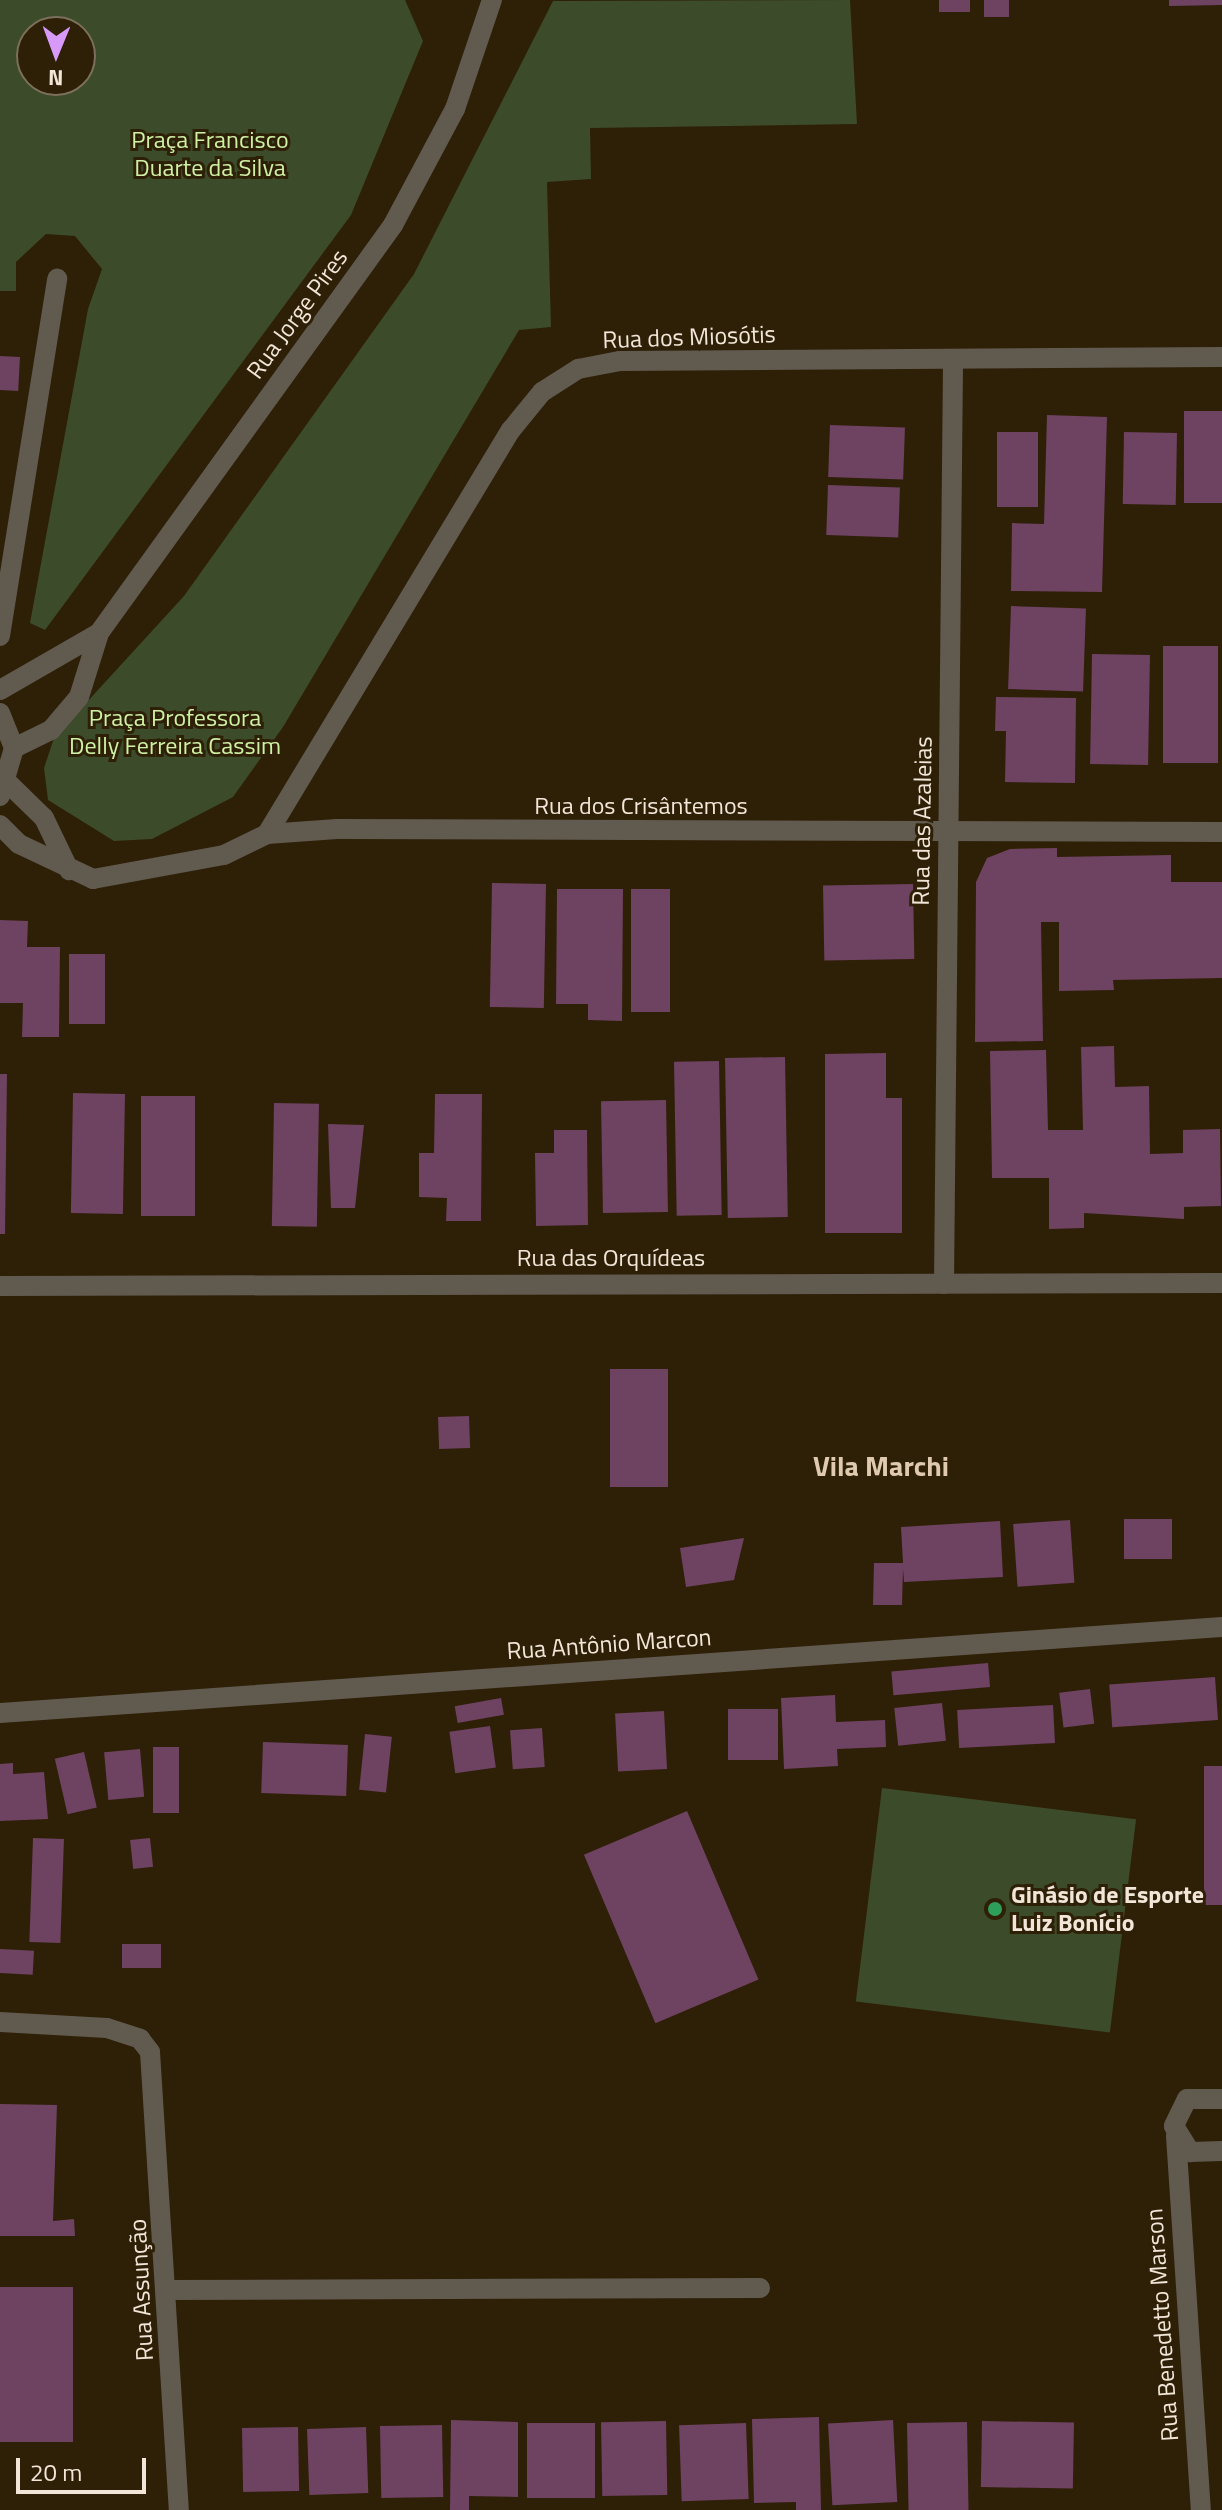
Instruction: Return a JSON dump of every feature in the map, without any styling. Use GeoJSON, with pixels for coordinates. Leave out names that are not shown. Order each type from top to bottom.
{"type":"FeatureCollection","features":[{"type":"Feature","properties":{"kind":"street","name":"Rua Jorge Pires"},"geometry":{"type":"LineString","coordinates":[[14,748],[51,730],[79,697],[99,633],[393,225],[455,109],[492,0]]}},
{"type":"Feature","properties":{"kind":"street"},"geometry":{"type":"LineString","coordinates":[[0,636],[57,279]]}},
{"type":"Feature","properties":{"kind":"street","name":"Rua dos Miosótis"},"geometry":{"type":"LineString","coordinates":[[267,834],[511,430],[542,392],[578,369],[620,361],[1222,357]]}},
{"type":"Feature","properties":{"kind":"street","name":"Rua das Azaleias"},"geometry":{"type":"LineString","coordinates":[[944,1284],[953,359]]}},
{"type":"Feature","properties":{"kind":"street","name":"Rua Jorge Pires"},"geometry":{"type":"LineString","coordinates":[[0,690],[99,633]]}},
{"type":"Feature","properties":{"kind":"street"},"geometry":{"type":"LineString","coordinates":[[0,713],[14,748],[4,789],[44,818],[69,870]]}},
{"type":"Feature","properties":{"kind":"street","name":"Rua dos Crisântemos"},"geometry":{"type":"LineString","coordinates":[[0,825],[69,870],[123,878],[224,855],[267,834],[1222,832]]}},
{"type":"Feature","properties":{"kind":"street","name":"Rua das Orquídeas"},"geometry":{"type":"LineString","coordinates":[[0,1286],[1222,1283]]}},
{"type":"Feature","properties":{"kind":"street","name":"Rua Antônio Marcon"},"geometry":{"type":"LineString","coordinates":[[0,1713],[1222,1627]]}},
{"type":"Feature","properties":{"kind":"street","name":"Rua Assunção"},"geometry":{"type":"LineString","coordinates":[[0,2022],[126,2033],[140,2039],[154,2067],[179,2510]]}},
{"type":"Feature","properties":{"kind":"street","name":"Rua Benedetto Marson"},"geometry":{"type":"LineString","coordinates":[[1201,2510],[1175,2116],[1187,2099],[1220,2098]]}},
{"type":"Feature","properties":{"kind":"street"},"geometry":{"type":"LineString","coordinates":[[1176,2136],[1200,2156],[1222,2151]]}},
{"type":"Feature","properties":{"kind":"street"},"geometry":{"type":"LineString","coordinates":[[166,2290],[760,2288]]}},
{"type":"Feature","properties":{"kind":"green space","name":"Praça Francisco Duarte da Silva"},"geometry":{"type":"Polygon","coordinates":[[[0,0],[405,0],[423,41],[351,215],[45,630],[30,623],[88,309],[102,269],[75,236],[46,234],[16,262],[16,291],[0,291],[0,0]]]}},
{"type":"Feature","properties":{"kind":"green space","name":"Praça Professora Delly Ferreira Cassim"},"geometry":{"type":"Polygon","coordinates":[[[850,0],[857,124],[590,128],[591,179],[547,182],[551,327],[519,330],[283,727],[233,797],[152,839],[114,841],[48,800],[44,768],[54,738],[184,596],[414,274],[553,1],[850,0]]]}},
{"type":"Feature","properties":{"kind":"green space","name":"Ginásio de Esporte Luiz Bonício"},"geometry":{"type":"Polygon","coordinates":[[[882,1788],[1136,1819],[1110,2033],[856,2001],[882,1788]]]}},
{"type":"Feature","properties":{"kind":"building"},"geometry":{"type":"Polygon","coordinates":[[[939,0],[970,0],[970,12],[939,12],[939,0]]]}},
{"type":"Feature","properties":{"kind":"building"},"geometry":{"type":"Polygon","coordinates":[[[984,0],[1009,0],[1009,17],[984,17],[984,0]]]}},
{"type":"Feature","properties":{"kind":"building"},"geometry":{"type":"Polygon","coordinates":[[[1169,0],[1222,0],[1222,5],[1169,6],[1169,0]]]}},
{"type":"Feature","properties":{"kind":"building"},"geometry":{"type":"Polygon","coordinates":[[[0,356],[20,357],[18,391],[0,390],[0,356]]]}},
{"type":"Feature","properties":{"kind":"building"},"geometry":{"type":"Polygon","coordinates":[[[1184,411],[1222,411],[1222,503],[1184,503],[1184,411]]]}},
{"type":"Feature","properties":{"kind":"building"},"geometry":{"type":"Polygon","coordinates":[[[1047,415],[1107,417],[1102,592],[1011,591],[1012,523],[1044,524],[1047,415]]]}},
{"type":"Feature","properties":{"kind":"building"},"geometry":{"type":"Polygon","coordinates":[[[830,425],[905,428],[903,480],[828,477],[830,425]]]}},
{"type":"Feature","properties":{"kind":"building"},"geometry":{"type":"Polygon","coordinates":[[[997,432],[1038,432],[1038,507],[997,507],[997,432]]]}},
{"type":"Feature","properties":{"kind":"building"},"geometry":{"type":"Polygon","coordinates":[[[1124,432],[1177,433],[1176,505],[1123,504],[1124,432]]]}},
{"type":"Feature","properties":{"kind":"building"},"geometry":{"type":"Polygon","coordinates":[[[828,485],[900,488],[898,537],[826,535],[828,485]]]}},
{"type":"Feature","properties":{"kind":"building"},"geometry":{"type":"Polygon","coordinates":[[[1011,606],[1086,609],[1083,692],[1008,689],[1011,606]]]}},
{"type":"Feature","properties":{"kind":"building"},"geometry":{"type":"Polygon","coordinates":[[[1163,646],[1218,646],[1218,763],[1163,763],[1163,646]]]}},
{"type":"Feature","properties":{"kind":"building"},"geometry":{"type":"Polygon","coordinates":[[[1092,654],[1150,655],[1148,765],[1090,764],[1092,654]]]}},
{"type":"Feature","properties":{"kind":"building"},"geometry":{"type":"Polygon","coordinates":[[[996,697],[1076,698],[1075,783],[1005,782],[1006,731],[995,731],[996,697]]]}},
{"type":"Feature","properties":{"kind":"building"},"geometry":{"type":"Polygon","coordinates":[[[1057,848],[1057,857],[1171,855],[1171,882],[1222,882],[1222,978],[1113,980],[1114,990],[1059,991],[1059,922],[1041,922],[1043,1041],[975,1042],[976,882],[987,858],[1010,849],[1057,848]]]}},
{"type":"Feature","properties":{"kind":"building"},"geometry":{"type":"Polygon","coordinates":[[[492,883],[546,884],[544,1008],[490,1007],[492,883]]]}},
{"type":"Feature","properties":{"kind":"building"},"geometry":{"type":"Polygon","coordinates":[[[913,884],[914,959],[824,961],[823,886],[913,884]]]}},
{"type":"Feature","properties":{"kind":"building"},"geometry":{"type":"Polygon","coordinates":[[[557,889],[623,889],[622,1021],[588,1020],[588,1004],[556,1004],[557,889]]]}},
{"type":"Feature","properties":{"kind":"building"},"geometry":{"type":"Polygon","coordinates":[[[631,889],[670,889],[670,1012],[631,1012],[631,889]]]}},
{"type":"Feature","properties":{"kind":"building"},"geometry":{"type":"Polygon","coordinates":[[[0,920],[28,921],[27,947],[60,947],[59,1037],[22,1037],[23,1003],[0,1003],[0,920]]]}},
{"type":"Feature","properties":{"kind":"building"},"geometry":{"type":"Polygon","coordinates":[[[69,954],[105,954],[105,1024],[69,1024],[69,954]]]}},
{"type":"Feature","properties":{"kind":"building"},"geometry":{"type":"Polygon","coordinates":[[[1114,1046],[1115,1087],[1149,1086],[1150,1154],[1183,1153],[1183,1130],[1220,1129],[1221,1206],[1184,1207],[1184,1219],[1084,1213],[1084,1228],[1049,1229],[1049,1178],[992,1178],[990,1051],[1046,1050],[1048,1130],[1083,1130],[1081,1047],[1114,1046]]]}},
{"type":"Feature","properties":{"kind":"building"},"geometry":{"type":"Polygon","coordinates":[[[886,1053],[886,1098],[902,1098],[902,1233],[825,1233],[825,1054],[886,1053]]]}},
{"type":"Feature","properties":{"kind":"building"},"geometry":{"type":"Polygon","coordinates":[[[785,1057],[788,1217],[728,1218],[725,1058],[785,1057]]]}},
{"type":"Feature","properties":{"kind":"building"},"geometry":{"type":"Polygon","coordinates":[[[719,1061],[722,1215],[677,1216],[674,1062],[719,1061]]]}},
{"type":"Feature","properties":{"kind":"building"},"geometry":{"type":"Polygon","coordinates":[[[0,1074],[7,1074],[5,1234],[0,1234],[0,1074]]]}},
{"type":"Feature","properties":{"kind":"building"},"geometry":{"type":"Polygon","coordinates":[[[73,1093],[125,1094],[123,1214],[71,1213],[73,1093]]]}},
{"type":"Feature","properties":{"kind":"building"},"geometry":{"type":"Polygon","coordinates":[[[435,1094],[482,1094],[481,1221],[446,1221],[447,1198],[419,1197],[419,1153],[434,1153],[435,1094]]]}},
{"type":"Feature","properties":{"kind":"building"},"geometry":{"type":"Polygon","coordinates":[[[141,1096],[195,1096],[195,1216],[141,1216],[141,1096]]]}},
{"type":"Feature","properties":{"kind":"building"},"geometry":{"type":"Polygon","coordinates":[[[666,1100],[668,1212],[603,1213],[601,1101],[666,1100]]]}},
{"type":"Feature","properties":{"kind":"building"},"geometry":{"type":"Polygon","coordinates":[[[274,1103],[319,1104],[317,1227],[272,1226],[274,1103]]]}},
{"type":"Feature","properties":{"kind":"building"},"geometry":{"type":"Polygon","coordinates":[[[328,1124],[364,1125],[355,1208],[331,1208],[328,1124]]]}},
{"type":"Feature","properties":{"kind":"building"},"geometry":{"type":"Polygon","coordinates":[[[554,1130],[587,1130],[588,1225],[536,1226],[535,1153],[554,1153],[554,1130]]]}},
{"type":"Feature","properties":{"kind":"building"},"geometry":{"type":"Polygon","coordinates":[[[610,1369],[668,1369],[668,1487],[610,1487],[610,1369]]]}},
{"type":"Feature","properties":{"kind":"building"},"geometry":{"type":"Polygon","coordinates":[[[469,1416],[470,1448],[439,1449],[438,1417],[469,1416]]]}},
{"type":"Feature","properties":{"kind":"building"},"geometry":{"type":"Polygon","coordinates":[[[1124,1519],[1172,1519],[1172,1559],[1124,1559],[1124,1519]]]}},
{"type":"Feature","properties":{"kind":"building"},"geometry":{"type":"Polygon","coordinates":[[[1070,1520],[1074,1583],[1018,1587],[1013,1524],[1070,1520]]]}},
{"type":"Feature","properties":{"kind":"building"},"geometry":{"type":"Polygon","coordinates":[[[1000,1521],[1003,1577],[904,1582],[903,1569],[902,1605],[873,1605],[874,1563],[903,1563],[901,1527],[1000,1521]]]}},
{"type":"Feature","properties":{"kind":"building"},"geometry":{"type":"Polygon","coordinates":[[[744,1538],[734,1580],[686,1587],[680,1548],[744,1538]]]}},
{"type":"Feature","properties":{"kind":"building"},"geometry":{"type":"Polygon","coordinates":[[[988,1663],[990,1687],[893,1695],[891,1671],[988,1663]]]}},
{"type":"Feature","properties":{"kind":"building"},"geometry":{"type":"Polygon","coordinates":[[[1215,1677],[1218,1720],[1112,1727],[1109,1684],[1215,1677]]]}},
{"type":"Feature","properties":{"kind":"building"},"geometry":{"type":"Polygon","coordinates":[[[1090,1689],[1094,1724],[1063,1728],[1059,1693],[1090,1689]]]}},
{"type":"Feature","properties":{"kind":"building"},"geometry":{"type":"Polygon","coordinates":[[[835,1695],[836,1722],[885,1720],[886,1747],[837,1749],[838,1766],[784,1769],[781,1698],[835,1695]]]}},
{"type":"Feature","properties":{"kind":"building"},"geometry":{"type":"Polygon","coordinates":[[[501,1698],[504,1715],[458,1723],[455,1706],[501,1698]]]}},
{"type":"Feature","properties":{"kind":"building"},"geometry":{"type":"Polygon","coordinates":[[[942,1703],[946,1741],[898,1746],[894,1708],[942,1703]]]}},
{"type":"Feature","properties":{"kind":"building"},"geometry":{"type":"Polygon","coordinates":[[[1053,1705],[1055,1743],[959,1748],[957,1710],[1053,1705]]]}},
{"type":"Feature","properties":{"kind":"building"},"geometry":{"type":"Polygon","coordinates":[[[728,1709],[778,1709],[778,1760],[728,1760],[728,1709]]]}},
{"type":"Feature","properties":{"kind":"building"},"geometry":{"type":"Polygon","coordinates":[[[664,1711],[667,1769],[618,1771],[615,1714],[664,1711]]]}},
{"type":"Feature","properties":{"kind":"building"},"geometry":{"type":"Polygon","coordinates":[[[490,1726],[496,1768],[455,1773],[449,1732],[490,1726]]]}},
{"type":"Feature","properties":{"kind":"building"},"geometry":{"type":"Polygon","coordinates":[[[542,1728],[545,1767],[513,1769],[510,1730],[542,1728]]]}},
{"type":"Feature","properties":{"kind":"building"},"geometry":{"type":"Polygon","coordinates":[[[365,1734],[392,1737],[386,1793],[359,1790],[365,1734]]]}},
{"type":"Feature","properties":{"kind":"building"},"geometry":{"type":"Polygon","coordinates":[[[263,1742],[348,1745],[346,1796],[261,1793],[263,1742]]]}},
{"type":"Feature","properties":{"kind":"building"},"geometry":{"type":"Polygon","coordinates":[[[153,1747],[179,1747],[179,1813],[153,1813],[153,1747]]]}},
{"type":"Feature","properties":{"kind":"building"},"geometry":{"type":"Polygon","coordinates":[[[140,1749],[144,1797],[108,1800],[104,1752],[140,1749]]]}},
{"type":"Feature","properties":{"kind":"building"},"geometry":{"type":"Polygon","coordinates":[[[84,1752],[97,1808],[68,1814],[55,1759],[84,1752]]]}},
{"type":"Feature","properties":{"kind":"building"},"geometry":{"type":"Polygon","coordinates":[[[13,1763],[13,1774],[44,1772],[48,1819],[0,1821],[0,1764],[13,1763]]]}},
{"type":"Feature","properties":{"kind":"building"},"geometry":{"type":"Polygon","coordinates":[[[1204,1766],[1222,1766],[1222,1905],[1204,1905],[1204,1766]]]}},
{"type":"Feature","properties":{"kind":"building"},"geometry":{"type":"Polygon","coordinates":[[[687,1811],[759,1979],[655,2023],[584,1855],[687,1811]]]}},
{"type":"Feature","properties":{"kind":"building"},"geometry":{"type":"Polygon","coordinates":[[[33,1838],[64,1839],[60,1943],[29,1942],[33,1838]]]}},
{"type":"Feature","properties":{"kind":"building"},"geometry":{"type":"Polygon","coordinates":[[[150,1838],[153,1867],[133,1869],[130,1840],[150,1838]]]}},
{"type":"Feature","properties":{"kind":"building"},"geometry":{"type":"Polygon","coordinates":[[[122,1944],[161,1944],[161,1968],[122,1968],[122,1944]]]}},
{"type":"Feature","properties":{"kind":"building"},"geometry":{"type":"Polygon","coordinates":[[[0,1949],[34,1951],[33,1975],[0,1973],[0,1949]]]}},
{"type":"Feature","properties":{"kind":"building"},"geometry":{"type":"Polygon","coordinates":[[[0,2104],[57,2105],[53,2221],[74,2219],[75,2236],[0,2236],[0,2104]]]}},
{"type":"Feature","properties":{"kind":"building"},"geometry":{"type":"Polygon","coordinates":[[[0,2287],[73,2287],[73,2442],[0,2442],[0,2287]]]}},
{"type":"Feature","properties":{"kind":"building"},"geometry":{"type":"Polygon","coordinates":[[[819,2417],[821,2510],[796,2510],[796,2502],[754,2503],[752,2419],[819,2417]]]}},
{"type":"Feature","properties":{"kind":"building"},"geometry":{"type":"Polygon","coordinates":[[[451,2420],[518,2422],[518,2497],[469,2496],[469,2510],[450,2510],[451,2420]]]}},
{"type":"Feature","properties":{"kind":"building"},"geometry":{"type":"Polygon","coordinates":[[[893,2420],[897,2502],[832,2505],[828,2423],[893,2420]]]}},
{"type":"Feature","properties":{"kind":"building"},"geometry":{"type":"Polygon","coordinates":[[[666,2421],[667,2495],[602,2496],[601,2422],[666,2421]]]}},
{"type":"Feature","properties":{"kind":"building"},"geometry":{"type":"Polygon","coordinates":[[[982,2421],[1074,2423],[1073,2489],[981,2487],[982,2421]]]}},
{"type":"Feature","properties":{"kind":"building"},"geometry":{"type":"Polygon","coordinates":[[[967,2422],[969,2510],[909,2510],[907,2423],[967,2422]]]}},
{"type":"Feature","properties":{"kind":"building"},"geometry":{"type":"Polygon","coordinates":[[[527,2423],[595,2423],[595,2498],[527,2498],[527,2423]]]}},
{"type":"Feature","properties":{"kind":"building"},"geometry":{"type":"Polygon","coordinates":[[[746,2423],[749,2499],[682,2501],[679,2425],[746,2423]]]}},
{"type":"Feature","properties":{"kind":"building"},"geometry":{"type":"Polygon","coordinates":[[[442,2425],[443,2497],[381,2498],[380,2426],[442,2425]]]}},
{"type":"Feature","properties":{"kind":"building"},"geometry":{"type":"Polygon","coordinates":[[[298,2427],[299,2491],[243,2492],[242,2428],[298,2427]]]}},
{"type":"Feature","properties":{"kind":"building"},"geometry":{"type":"Polygon","coordinates":[[[366,2427],[368,2493],[309,2495],[307,2429],[366,2427]]]}},
{"type":"Feature","properties":{"kind":"place","name":"Ginásio de Esporte Luiz Bonício"},"geometry":{"type":"Point","coordinates":[995,1909]}},
{"type":"Feature","properties":{"kind":"district","name":"Vila Marchi"},"geometry":{"type":"Point","coordinates":[881,1466]}}]}
